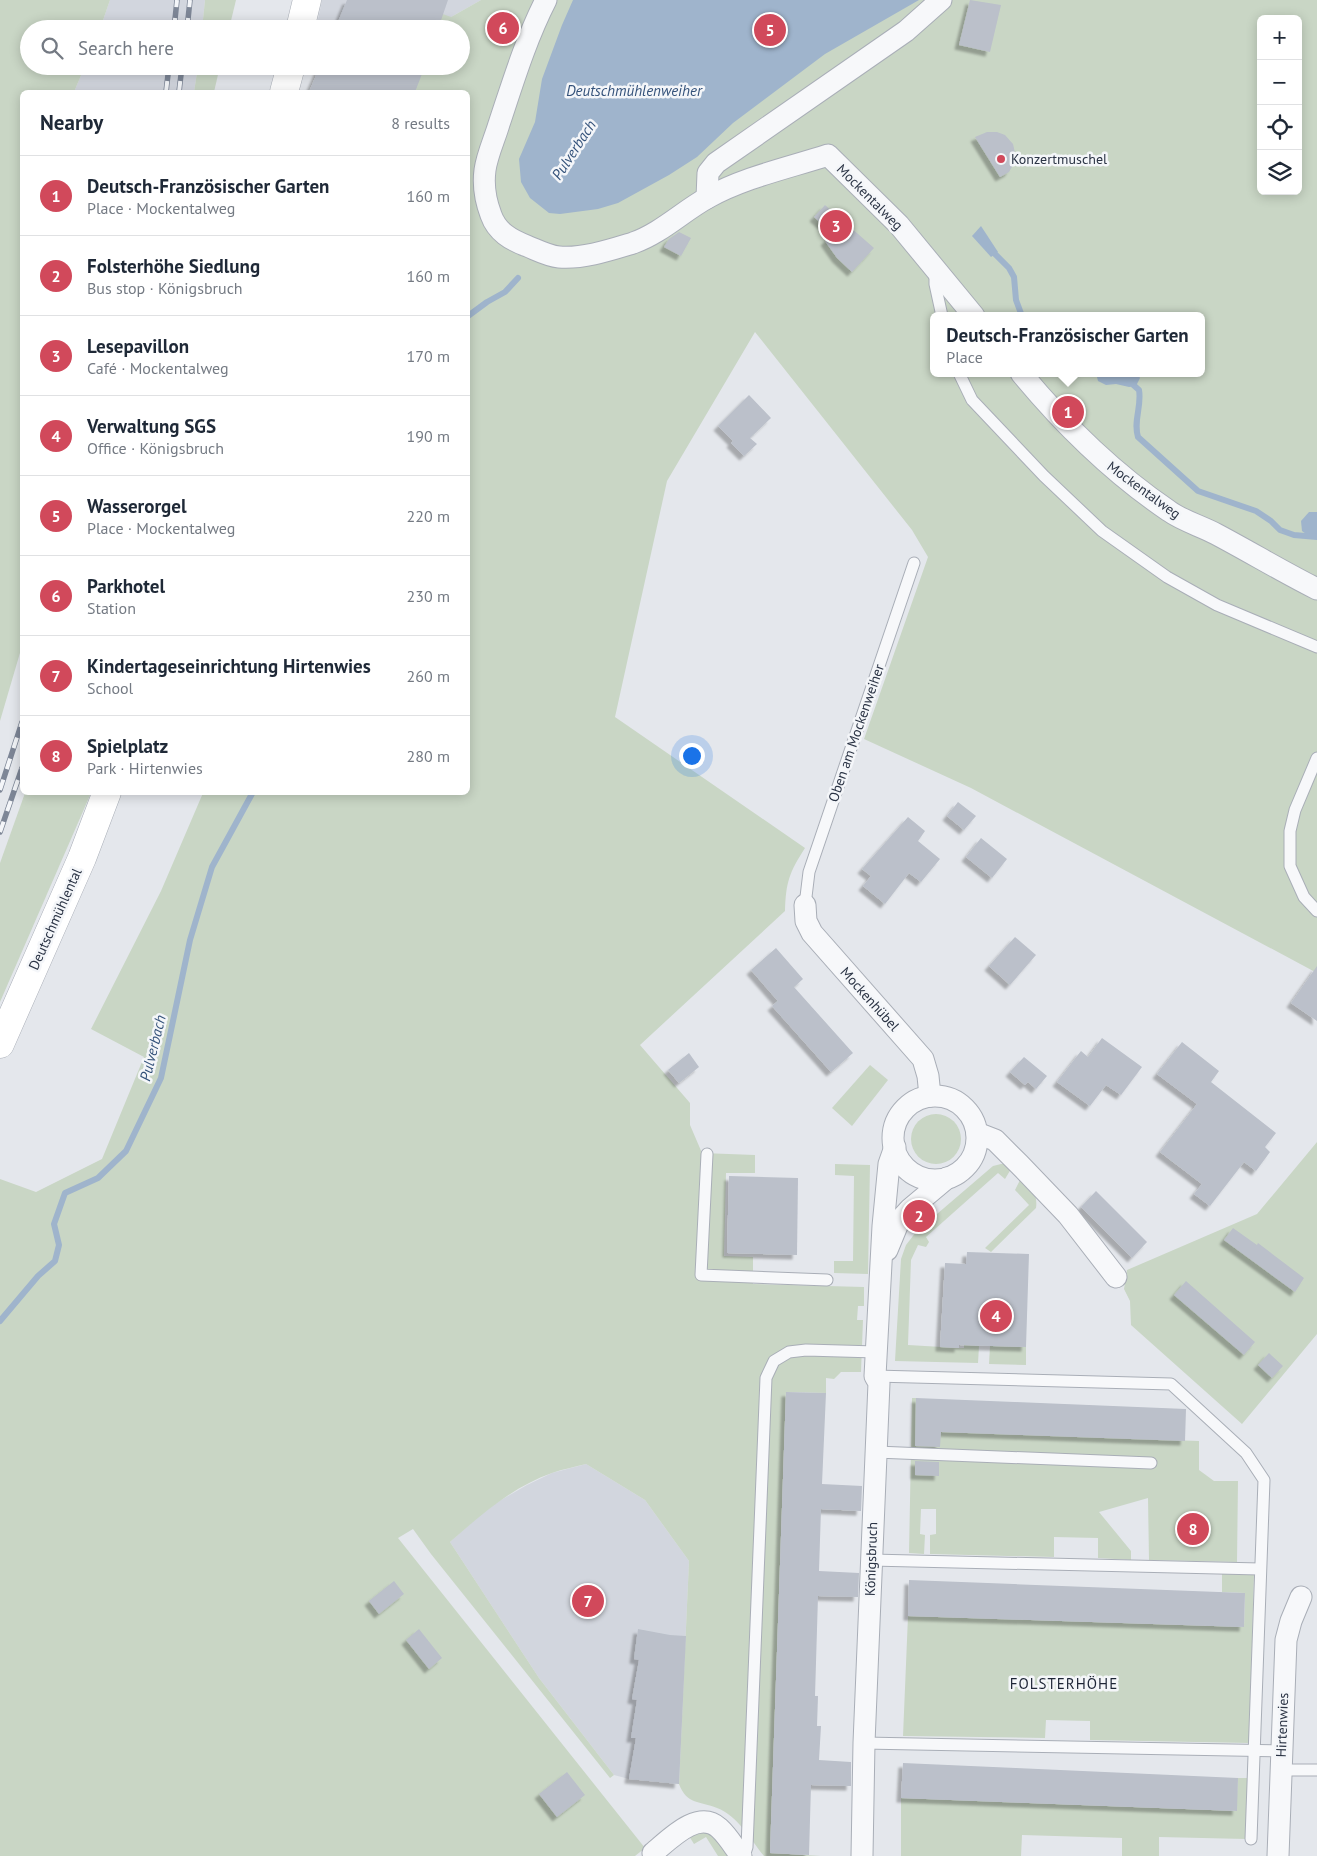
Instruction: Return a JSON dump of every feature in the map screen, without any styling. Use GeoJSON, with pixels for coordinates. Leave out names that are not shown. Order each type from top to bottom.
{"type":"FeatureCollection","features":[{"type":"Feature","properties":{"kind":"main road"},"geometry":{"type":"LineString","coordinates":[[302,20],[307,0]]}},
{"type":"Feature","properties":{"kind":"main road"},"geometry":{"type":"LineString","coordinates":[[285,90],[289,75]]}},
{"type":"Feature","properties":{"kind":"main road","name":"Deutschmühlental"},"geometry":{"type":"LineString","coordinates":[[0,1044],[82,858],[106,795]]}},
{"type":"Feature","properties":{"kind":"street"},"geometry":{"type":"LineString","coordinates":[[546,0],[528,40],[485,168],[486,197],[491,216],[499,230],[515,241],[559,257],[581,256],[636,242],[679,218],[706,198],[708,173],[716,163],[906,31],[941,0]]}},
{"type":"Feature","properties":{"kind":"street","name":"Mockentalweg"},"geometry":{"type":"LineString","coordinates":[[706,198],[740,182],[828,155],[899,225],[971,312]]}},
{"type":"Feature","properties":{"kind":"street","name":"Mockentalweg"},"geometry":{"type":"LineString","coordinates":[[1026,377],[1073,431],[1106,463],[1156,502],[1170,512],[1206,529],[1317,589]]}},
{"type":"Feature","properties":{"kind":"street","name":"Mockenhübel"},"geometry":{"type":"LineString","coordinates":[[805,905],[806,921],[812,933],[923,1060],[928,1076],[930,1096]]}},
{"type":"Feature","properties":{"kind":"street"},"geometry":{"type":"LineString","coordinates":[[930,1096],[943,1096],[956,1101],[966,1109],[974,1120],[977,1133],[995,1140],[1019,1164],[1068,1215],[1116,1276]]}},
{"type":"Feature","properties":{"kind":"street","name":"Königsbruch"},"geometry":{"type":"LineString","coordinates":[[862,1856],[864,1744],[879,1383],[875,1376],[883,1226],[889,1164],[894,1147],[894,1133],[898,1118],[906,1108],[917,1100],[930,1096]]}},
{"type":"Feature","properties":{"kind":"street","name":"Königsbruch"},"geometry":{"type":"LineString","coordinates":[[882,1262],[899,1221],[910,1209],[947,1178],[958,1174],[967,1166],[977,1145],[977,1133]]}},
{"type":"Feature","properties":{"kind":"street"},"geometry":{"type":"LineString","coordinates":[[894,1147],[903,1164],[918,1176],[937,1180],[947,1178]]}},
{"type":"Feature","properties":{"kind":"street","name":"Hirtenwies"},"geometry":{"type":"LineString","coordinates":[[1278,1856],[1286,1640],[1290,1621],[1301,1597]]}},
{"type":"Feature","properties":{"kind":"street"},"geometry":{"type":"LineString","coordinates":[[651,1854],[685,1828],[702,1821],[712,1823],[720,1829],[742,1856]]}},
{"type":"Feature","properties":{"kind":"lane"},"geometry":{"type":"LineString","coordinates":[[935,268],[935,284],[941,312]]}},
{"type":"Feature","properties":{"kind":"lane"},"geometry":{"type":"LineString","coordinates":[[961,377],[972,400],[1044,476],[1102,531],[1167,577],[1217,605],[1317,647]]}},
{"type":"Feature","properties":{"kind":"lane","name":"Oben am Mockenweiher"},"geometry":{"type":"LineString","coordinates":[[805,905],[809,872],[914,563]]}},
{"type":"Feature","properties":{"kind":"lane"},"geometry":{"type":"LineString","coordinates":[[1317,758],[1295,810],[1290,831],[1290,866],[1304,897],[1317,911]]}},
{"type":"Feature","properties":{"kind":"lane"},"geometry":{"type":"LineString","coordinates":[[707,1154],[701,1275],[828,1280]]}},
{"type":"Feature","properties":{"kind":"lane"},"geometry":{"type":"LineString","coordinates":[[742,1856],[747,1847],[766,1378],[774,1361],[789,1352],[806,1350],[876,1352]]}},
{"type":"Feature","properties":{"kind":"lane"},"geometry":{"type":"LineString","coordinates":[[875,1376],[1172,1384],[1246,1453],[1264,1480],[1251,1839]]}},
{"type":"Feature","properties":{"kind":"lane"},"geometry":{"type":"LineString","coordinates":[[876,1452],[1151,1463]]}},
{"type":"Feature","properties":{"kind":"lane"},"geometry":{"type":"LineString","coordinates":[[871,1560],[1260,1569]]}},
{"type":"Feature","properties":{"kind":"lane"},"geometry":{"type":"LineString","coordinates":[[864,1744],[1254,1750],[1281,1761],[1317,1770]]}},
{"type":"Feature","properties":{"kind":"shaded area"},"geometry":{"type":"Polygon","coordinates":[[[110,0],[205,0],[203,20],[103,20],[110,0]]]}},
{"type":"Feature","properties":{"kind":"shaded area"},"geometry":{"type":"Polygon","coordinates":[[[322,0],[481,0],[451,17],[441,20],[318,20],[322,0]]]}},
{"type":"Feature","properties":{"kind":"shaded area"},"geometry":{"type":"Polygon","coordinates":[[[81,75],[197,75],[194,90],[75,90],[81,75]]]}},
{"type":"Feature","properties":{"kind":"shaded area"},"geometry":{"type":"Polygon","coordinates":[[[586,1464],[645,1500],[689,1561],[679,1784],[629,1779],[614,1775],[539,1678],[450,1542],[489,1507],[527,1485],[552,1473],[586,1464]]]}},
{"type":"Feature","properties":{"kind":"green space"},"geometry":{"type":"Polygon","coordinates":[[[0,0],[110,0],[103,20],[20,20],[20,75],[81,75],[75,90],[20,90],[20,653],[0,721],[0,0]]]}},
{"type":"Feature","properties":{"kind":"green space"},"geometry":{"type":"Polygon","coordinates":[[[205,0],[236,0],[231,20],[203,20],[205,0]]]}},
{"type":"Feature","properties":{"kind":"green space"},"geometry":{"type":"Polygon","coordinates":[[[481,0],[1317,0],[1317,973],[971,788],[864,739],[928,557],[912,530],[755,332],[667,481],[615,717],[805,848],[789,878],[785,911],[640,1045],[690,1103],[690,1125],[702,1153],[755,1155],[755,1173],[726,1173],[724,1256],[753,1257],[753,1284],[864,1287],[864,1306],[858,1306],[857,1320],[863,1320],[861,1372],[841,1372],[834,1379],[826,1378],[826,1393],[786,1392],[770,1853],[821,1856],[764,1856],[731,1816],[717,1808],[690,1799],[682,1791],[679,1784],[689,1561],[645,1500],[586,1464],[552,1473],[510,1494],[450,1542],[539,1678],[614,1775],[610,1778],[413,1529],[398,1538],[645,1848],[635,1856],[0,1856],[0,1179],[36,1192],[102,1159],[144,1057],[91,1029],[161,891],[202,795],[470,795],[470,90],[391,90],[396,75],[470,75],[470,20],[415,20],[420,6],[451,17],[481,0]]]}},
{"type":"Feature","properties":{"kind":"green space"},"geometry":{"type":"Polygon","coordinates":[[[197,75],[218,75],[214,90],[194,90],[197,75]]]}},
{"type":"Feature","properties":{"kind":"green space"},"geometry":{"type":"Polygon","coordinates":[[[24,795],[90,795],[0,1002],[0,863],[24,795]]]}},
{"type":"Feature","properties":{"kind":"green space"},"geometry":{"type":"Polygon","coordinates":[[[870,1065],[888,1080],[852,1126],[832,1108],[870,1065]]]}},
{"type":"Feature","properties":{"kind":"green space"},"geometry":{"type":"Polygon","coordinates":[[[936,1114],[946,1116],[954,1121],[959,1129],[961,1139],[959,1149],[954,1157],[946,1162],[936,1164],[926,1162],[918,1157],[913,1149],[911,1139],[913,1129],[918,1121],[926,1116],[936,1114]]]}},
{"type":"Feature","properties":{"kind":"green space"},"geometry":{"type":"Polygon","coordinates":[[[1317,1142],[1317,1334],[1242,1424],[1131,1325],[1130,1301],[1124,1289],[1127,1270],[1257,1214],[1317,1142]]]}},
{"type":"Feature","properties":{"kind":"green space"},"geometry":{"type":"Polygon","coordinates":[[[835,1164],[870,1165],[868,1274],[834,1273],[834,1261],[853,1261],[854,1176],[835,1175],[835,1164]]]}},
{"type":"Feature","properties":{"kind":"green space"},"geometry":{"type":"Polygon","coordinates":[[[1006,1164],[1011,1169],[1005,1179],[998,1173],[926,1237],[929,1242],[926,1247],[918,1245],[911,1260],[908,1345],[959,1348],[964,1348],[964,1345],[979,1346],[978,1363],[895,1361],[901,1259],[906,1245],[916,1232],[993,1166],[1006,1164]]]}},
{"type":"Feature","properties":{"kind":"green space"},"geometry":{"type":"Polygon","coordinates":[[[1021,1178],[1033,1191],[1036,1198],[1036,1208],[991,1252],[985,1248],[1029,1205],[1015,1190],[1021,1178]]]}},
{"type":"Feature","properties":{"kind":"green space"},"geometry":{"type":"Polygon","coordinates":[[[990,1346],[1026,1347],[1026,1365],[989,1364],[990,1346]]]}},
{"type":"Feature","properties":{"kind":"green space"},"geometry":{"type":"Polygon","coordinates":[[[912,1398],[916,1398],[916,1431],[1199,1441],[1199,1470],[1214,1481],[1238,1481],[1237,1562],[1149,1560],[1148,1498],[1099,1512],[1131,1551],[1131,1560],[1098,1558],[1098,1538],[1054,1537],[1054,1557],[930,1554],[930,1535],[936,1534],[936,1509],[921,1509],[920,1534],[925,1535],[924,1554],[909,1553],[912,1398]]]}},
{"type":"Feature","properties":{"kind":"green space"},"geometry":{"type":"Polygon","coordinates":[[[1222,1574],[1254,1575],[1249,1743],[1090,1740],[1090,1721],[1046,1720],[1045,1738],[903,1736],[908,1616],[1244,1627],[1245,1593],[1222,1592],[1222,1574]]]}},
{"type":"Feature","properties":{"kind":"green space"},"geometry":{"type":"Polygon","coordinates":[[[1238,1778],[1248,1778],[1246,1839],[1159,1837],[1159,1856],[1122,1856],[1122,1838],[1022,1835],[1021,1856],[901,1856],[901,1798],[1236,1811],[1238,1778]]]}},
{"type":"Feature","properties":{"kind":"green space"},"geometry":{"type":"Polygon","coordinates":[[[698,1831],[711,1833],[732,1856],[718,1856],[706,1837],[694,1844],[689,1836],[698,1831]]]}},
{"type":"Feature","properties":{"kind":"water","name":"Deutschmühlenweiher"},"geometry":{"type":"Polygon","coordinates":[[[573,0],[919,0],[825,54],[733,123],[697,157],[669,175],[618,203],[598,209],[560,214],[549,213],[530,198],[521,182],[519,159],[535,122],[542,79],[573,0]]]}},
{"type":"Feature","properties":{"kind":"water"},"geometry":{"type":"Polygon","coordinates":[[[981,226],[998,252],[991,257],[972,236],[981,226]]]}},
{"type":"Feature","properties":{"kind":"water"},"geometry":{"type":"Polygon","coordinates":[[[1097,377],[1140,378],[1136,386],[1129,387],[1116,384],[1106,385],[1098,381],[1097,377]]]}},
{"type":"Feature","properties":{"kind":"water"},"geometry":{"type":"Polygon","coordinates":[[[1309,512],[1317,512],[1317,537],[1310,537],[1302,531],[1301,521],[1309,512]]]}},
{"type":"Feature","properties":{"kind":"building"},"geometry":{"type":"Polygon","coordinates":[[[347,0],[448,0],[441,20],[339,20],[347,0]]]}},
{"type":"Feature","properties":{"kind":"building"},"geometry":{"type":"Polygon","coordinates":[[[970,0],[1001,5],[990,52],[959,45],[970,0]]]}},
{"type":"Feature","properties":{"kind":"building"},"geometry":{"type":"Polygon","coordinates":[[[316,75],[422,75],[416,90],[310,90],[316,75]]]}},
{"type":"Feature","properties":{"kind":"building","name":"Konzertmuschel"},"geometry":{"type":"Polygon","coordinates":[[[987,132],[997,132],[1005,135],[1013,144],[1015,153],[1013,165],[1009,172],[1000,177],[975,137],[987,132]]]}},
{"type":"Feature","properties":{"kind":"building"},"geometry":{"type":"Polygon","coordinates":[[[825,205],[874,248],[852,272],[837,258],[825,241],[833,234],[814,217],[825,205]]]}},
{"type":"Feature","properties":{"kind":"building"},"geometry":{"type":"Polygon","coordinates":[[[679,232],[691,238],[681,256],[664,247],[669,239],[679,232]]]}},
{"type":"Feature","properties":{"kind":"building"},"geometry":{"type":"Polygon","coordinates":[[[749,395],[771,418],[750,438],[757,444],[744,456],[731,443],[733,441],[718,426],[749,395]]]}},
{"type":"Feature","properties":{"kind":"building"},"geometry":{"type":"Polygon","coordinates":[[[958,802],[976,816],[964,830],[947,816],[958,802]]]}},
{"type":"Feature","properties":{"kind":"building"},"geometry":{"type":"Polygon","coordinates":[[[908,817],[925,831],[918,841],[940,859],[921,882],[909,873],[885,904],[863,886],[871,876],[862,869],[908,817]]]}},
{"type":"Feature","properties":{"kind":"building"},"geometry":{"type":"Polygon","coordinates":[[[981,838],[1007,859],[992,878],[966,857],[981,838]]]}},
{"type":"Feature","properties":{"kind":"building"},"geometry":{"type":"Polygon","coordinates":[[[1015,937],[1036,955],[1010,985],[989,966],[1015,937]]]}},
{"type":"Feature","properties":{"kind":"building"},"geometry":{"type":"Polygon","coordinates":[[[776,948],[803,979],[794,987],[853,1053],[831,1072],[772,1006],[778,1001],[751,970],[776,948]]]}},
{"type":"Feature","properties":{"kind":"building"},"geometry":{"type":"Polygon","coordinates":[[[1317,966],[1317,1021],[1291,1003],[1317,966]]]}},
{"type":"Feature","properties":{"kind":"building"},"geometry":{"type":"Polygon","coordinates":[[[1102,1038],[1142,1067],[1121,1095],[1106,1085],[1090,1106],[1057,1082],[1081,1051],[1088,1057],[1102,1038]]]}},
{"type":"Feature","properties":{"kind":"building"},"geometry":{"type":"Polygon","coordinates":[[[1182,1042],[1219,1071],[1211,1082],[1276,1133],[1265,1147],[1270,1152],[1256,1171],[1244,1162],[1210,1206],[1194,1194],[1202,1184],[1160,1152],[1197,1104],[1157,1074],[1182,1042]]]}},
{"type":"Feature","properties":{"kind":"building"},"geometry":{"type":"Polygon","coordinates":[[[689,1053],[699,1067],[679,1083],[668,1070],[689,1053]]]}},
{"type":"Feature","properties":{"kind":"building"},"geometry":{"type":"Polygon","coordinates":[[[1024,1057],[1047,1076],[1036,1089],[1028,1082],[1025,1085],[1010,1072],[1024,1057]]]}},
{"type":"Feature","properties":{"kind":"building"},"geometry":{"type":"Polygon","coordinates":[[[729,1176],[798,1178],[797,1255],[727,1253],[729,1176]]]}},
{"type":"Feature","properties":{"kind":"building"},"geometry":{"type":"Polygon","coordinates":[[[1096,1191],[1147,1242],[1132,1258],[1081,1207],[1096,1191]]]}},
{"type":"Feature","properties":{"kind":"building"},"geometry":{"type":"Polygon","coordinates":[[[1233,1228],[1257,1245],[1258,1243],[1304,1278],[1295,1292],[1224,1240],[1233,1228]]]}},
{"type":"Feature","properties":{"kind":"building"},"geometry":{"type":"Polygon","coordinates":[[[967,1252],[1029,1254],[1026,1347],[959,1345],[959,1348],[940,1347],[945,1263],[966,1264],[967,1252]]]}},
{"type":"Feature","properties":{"kind":"building"},"geometry":{"type":"Polygon","coordinates":[[[1186,1281],[1255,1342],[1244,1355],[1174,1295],[1186,1281]]]}},
{"type":"Feature","properties":{"kind":"building"},"geometry":{"type":"Polygon","coordinates":[[[1269,1353],[1283,1366],[1272,1378],[1258,1365],[1269,1353]]]}},
{"type":"Feature","properties":{"kind":"building"},"geometry":{"type":"Polygon","coordinates":[[[786,1392],[826,1393],[822,1484],[862,1486],[861,1511],[821,1509],[819,1571],[859,1573],[858,1597],[818,1596],[815,1696],[818,1696],[817,1726],[821,1726],[819,1760],[851,1762],[851,1786],[811,1785],[809,1855],[770,1853],[786,1392]]]}},
{"type":"Feature","properties":{"kind":"building"},"geometry":{"type":"Polygon","coordinates":[[[916,1398],[1186,1409],[1185,1441],[941,1432],[940,1447],[915,1446],[916,1398]]]}},
{"type":"Feature","properties":{"kind":"building"},"geometry":{"type":"Polygon","coordinates":[[[915,1461],[939,1462],[939,1476],[915,1475],[915,1461]]]}},
{"type":"Feature","properties":{"kind":"building"},"geometry":{"type":"Polygon","coordinates":[[[909,1580],[1245,1593],[1244,1627],[908,1616],[909,1580]]]}},
{"type":"Feature","properties":{"kind":"building"},"geometry":{"type":"Polygon","coordinates":[[[394,1581],[404,1594],[379,1614],[369,1601],[394,1581]]]}},
{"type":"Feature","properties":{"kind":"building"},"geometry":{"type":"Polygon","coordinates":[[[419,1629],[442,1658],[429,1669],[406,1640],[419,1629]]]}},
{"type":"Feature","properties":{"kind":"building"},"geometry":{"type":"Polygon","coordinates":[[[638,1629],[686,1636],[679,1784],[629,1779],[636,1738],[631,1738],[637,1700],[632,1699],[639,1660],[634,1659],[638,1629]]]}},
{"type":"Feature","properties":{"kind":"building"},"geometry":{"type":"Polygon","coordinates":[[[903,1763],[1238,1778],[1237,1811],[901,1798],[903,1763]]]}},
{"type":"Feature","properties":{"kind":"building"},"geometry":{"type":"Polygon","coordinates":[[[567,1772],[585,1795],[557,1817],[539,1794],[567,1772]]]}},
{"type":"Feature","properties":{"kind":"waterway"},"geometry":{"type":"LineString","coordinates":[[989,248],[1009,268],[1014,277],[1016,300],[1020,312]]}},
{"type":"Feature","properties":{"kind":"waterway","name":"Pulverbach"},"geometry":{"type":"LineString","coordinates":[[470,315],[505,292],[518,278]]}},
{"type":"Feature","properties":{"kind":"waterway"},"geometry":{"type":"LineString","coordinates":[[1130,382],[1139,390],[1140,396],[1136,425],[1138,437],[1198,491],[1256,511],[1280,530],[1294,535],[1317,537]]}},
{"type":"Feature","properties":{"kind":"waterway","name":"Pulverbach"},"geometry":{"type":"LineString","coordinates":[[0,1321],[38,1276],[55,1261],[59,1245],[54,1224],[65,1193],[98,1178],[126,1151],[161,1078],[190,940],[212,867],[251,795]]}},
{"type":"Feature","properties":{"kind":"railway"},"geometry":{"type":"LineString","coordinates":[[175,20],[177,0]]}},
{"type":"Feature","properties":{"kind":"railway"},"geometry":{"type":"LineString","coordinates":[[188,20],[190,0]]}},
{"type":"Feature","properties":{"kind":"railway"},"geometry":{"type":"LineString","coordinates":[[166,90],[168,75]]}},
{"type":"Feature","properties":{"kind":"railway"},"geometry":{"type":"LineString","coordinates":[[179,90],[181,75]]}},
{"type":"Feature","properties":{"kind":"railway"},"geometry":{"type":"LineString","coordinates":[[0,790],[20,728]]}},
{"type":"Feature","properties":{"kind":"railway"},"geometry":{"type":"LineString","coordinates":[[0,832],[20,774]]}},
{"type":"Feature","properties":{"kind":"place","name":"Parkhotel"},"geometry":{"type":"Point","coordinates":[503,28]}},
{"type":"Feature","properties":{"kind":"place","name":"Wasserorgel"},"geometry":{"type":"Point","coordinates":[770,30]}},
{"type":"Feature","properties":{"kind":"place","name":"Konzertmuschel"},"geometry":{"type":"Point","coordinates":[1001,159]}},
{"type":"Feature","properties":{"kind":"place","name":"Lesepavillon"},"geometry":{"type":"Point","coordinates":[836,226]}},
{"type":"Feature","properties":{"kind":"place","name":"Deutsch-Französischer Garten"},"geometry":{"type":"Point","coordinates":[1068,412]}},
{"type":"Feature","properties":{"kind":"place","name":"Folsterhöhe Siedlung"},"geometry":{"type":"Point","coordinates":[919,1216]}},
{"type":"Feature","properties":{"kind":"place","name":"Verwaltung SGS"},"geometry":{"type":"Point","coordinates":[996,1316]}},
{"type":"Feature","properties":{"kind":"place","name":"Spielplatz"},"geometry":{"type":"Point","coordinates":[1193,1529]}},
{"type":"Feature","properties":{"kind":"place","name":"Kindertageseinrichtung Hirtenwies"},"geometry":{"type":"Point","coordinates":[588,1601]}},
{"type":"Feature","properties":{"kind":"district","name":"FOLSTERHÖHE"},"geometry":{"type":"Point","coordinates":[1064,1684]}}]}
